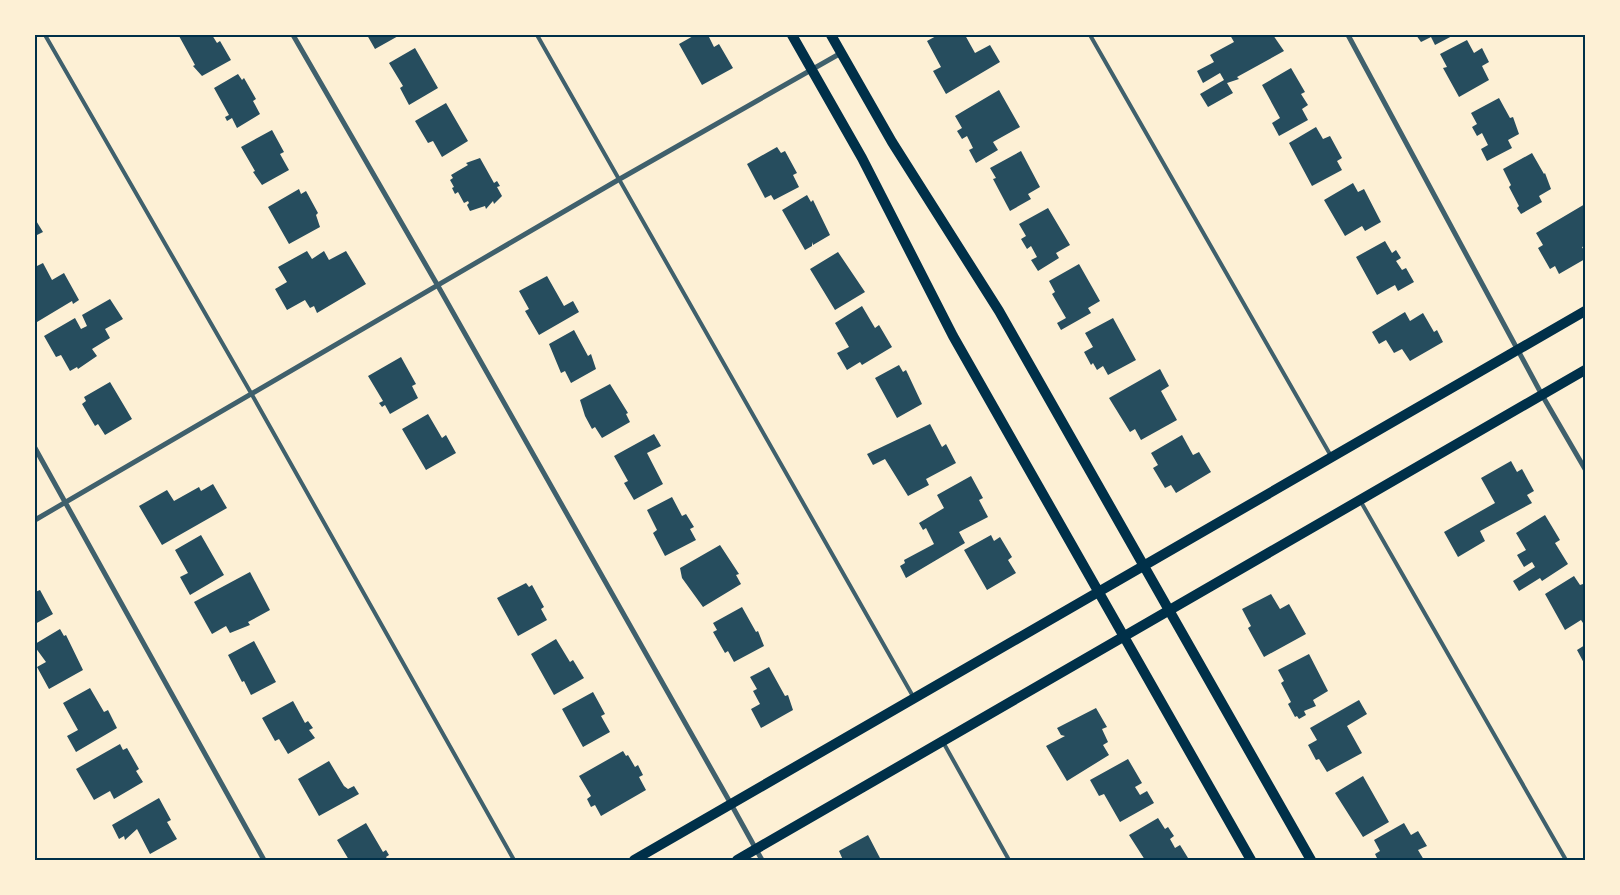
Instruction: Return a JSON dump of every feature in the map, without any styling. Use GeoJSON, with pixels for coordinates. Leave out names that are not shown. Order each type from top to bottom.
{"type":"FeatureCollection","features":[{"type":"Feature","properties":{"kind":"main road"},"geometry":{"type":"LineString","coordinates":[[792,35],[862,158],[952,336],[1251,860]]}},
{"type":"Feature","properties":{"kind":"main road"},"geometry":{"type":"LineString","coordinates":[[831,35],[892,142],[999,311],[1311,860]]}},
{"type":"Feature","properties":{"kind":"main road"},"geometry":{"type":"LineString","coordinates":[[634,860],[1585,312]]}},
{"type":"Feature","properties":{"kind":"main road"},"geometry":{"type":"LineString","coordinates":[[737,860],[1585,370]]}},
{"type":"Feature","properties":{"kind":"street"},"geometry":{"type":"LineString","coordinates":[[293,35],[438,286],[762,860]]}},
{"type":"Feature","properties":{"kind":"street"},"geometry":{"type":"LineString","coordinates":[[1348,35],[1542,395],[1585,469]]}},
{"type":"Feature","properties":{"kind":"street"},"geometry":{"type":"LineString","coordinates":[[35,520],[841,52]]}},
{"type":"Feature","properties":{"kind":"street"},"geometry":{"type":"LineString","coordinates":[[35,448],[264,860]]}},
{"type":"Feature","properties":{"kind":"lane"},"geometry":{"type":"LineString","coordinates":[[45,35],[252,393],[514,860]]}},
{"type":"Feature","properties":{"kind":"lane"},"geometry":{"type":"LineString","coordinates":[[537,35],[914,698]]}},
{"type":"Feature","properties":{"kind":"lane"},"geometry":{"type":"LineString","coordinates":[[1090,35],[1332,458]]}},
{"type":"Feature","properties":{"kind":"lane"},"geometry":{"type":"LineString","coordinates":[[1360,500],[1566,860]]}},
{"type":"Feature","properties":{"kind":"lane"},"geometry":{"type":"LineString","coordinates":[[942,741],[1010,860]]}},
{"type":"Feature","properties":{"kind":"building"},"geometry":{"type":"Polygon","coordinates":[[[212,35],[217,43],[220,41],[231,60],[202,76],[193,66],[195,65],[179,36],[212,35]]]}},
{"type":"Feature","properties":{"kind":"building"},"geometry":{"type":"Polygon","coordinates":[[[367,35],[400,35],[375,49],[367,35]]]}},
{"type":"Feature","properties":{"kind":"building"},"geometry":{"type":"Polygon","coordinates":[[[695,35],[708,35],[714,47],[719,44],[733,68],[702,85],[679,44],[695,35]]]}},
{"type":"Feature","properties":{"kind":"building"},"geometry":{"type":"Polygon","coordinates":[[[938,35],[965,35],[975,53],[990,45],[1000,62],[946,94],[933,71],[941,67],[927,41],[938,35]]]}},
{"type":"Feature","properties":{"kind":"building"},"geometry":{"type":"Polygon","coordinates":[[[1230,35],[1273,35],[1284,51],[1237,77],[1239,79],[1227,83],[1233,93],[1208,107],[1200,94],[1224,80],[1220,73],[1203,83],[1197,71],[1214,62],[1210,55],[1234,42],[1230,35]]]}},
{"type":"Feature","properties":{"kind":"building"},"geometry":{"type":"Polygon","coordinates":[[[1416,35],[1454,35],[1435,45],[1431,37],[1421,42],[1416,35]]]}},
{"type":"Feature","properties":{"kind":"building"},"geometry":{"type":"Polygon","coordinates":[[[1467,40],[1474,53],[1482,48],[1489,62],[1482,66],[1489,80],[1459,97],[1443,68],[1447,67],[1440,54],[1467,40]]]}},
{"type":"Feature","properties":{"kind":"building"},"geometry":{"type":"Polygon","coordinates":[[[415,48],[438,88],[409,105],[400,88],[403,86],[389,63],[415,48]]]}},
{"type":"Feature","properties":{"kind":"building"},"geometry":{"type":"Polygon","coordinates":[[[1291,68],[1305,92],[1301,94],[1308,105],[1302,109],[1308,120],[1279,136],[1272,123],[1280,118],[1262,85],[1291,68]]]}},
{"type":"Feature","properties":{"kind":"building"},"geometry":{"type":"Polygon","coordinates":[[[238,74],[242,80],[244,78],[256,99],[253,101],[260,114],[237,128],[232,118],[227,121],[225,117],[229,115],[214,88],[238,74]]]}},
{"type":"Feature","properties":{"kind":"building"},"geometry":{"type":"Polygon","coordinates":[[[999,90],[1020,127],[993,142],[998,150],[976,163],[969,150],[973,148],[967,136],[962,139],[957,131],[962,128],[955,116],[999,90]]]}},
{"type":"Feature","properties":{"kind":"building"},"geometry":{"type":"Polygon","coordinates":[[[1499,98],[1510,118],[1513,117],[1519,134],[1508,140],[1512,148],[1487,161],[1481,149],[1488,145],[1482,133],[1477,136],[1472,127],[1477,124],[1471,113],[1499,98]]]}},
{"type":"Feature","properties":{"kind":"building"},"geometry":{"type":"Polygon","coordinates":[[[446,103],[468,141],[442,157],[433,141],[428,143],[415,121],[446,103]]]}},
{"type":"Feature","properties":{"kind":"building"},"geometry":{"type":"Polygon","coordinates":[[[1316,127],[1323,139],[1330,136],[1342,158],[1337,161],[1342,170],[1312,186],[1289,143],[1316,127]]]}},
{"type":"Feature","properties":{"kind":"building"},"geometry":{"type":"Polygon","coordinates":[[[272,130],[284,152],[280,154],[289,170],[262,185],[253,172],[255,171],[241,147],[272,130]]]}},
{"type":"Feature","properties":{"kind":"building"},"geometry":{"type":"Polygon","coordinates":[[[777,147],[781,153],[785,151],[797,173],[793,175],[799,187],[774,200],[771,195],[765,198],[747,164],[777,147]]]}},
{"type":"Feature","properties":{"kind":"building"},"geometry":{"type":"Polygon","coordinates":[[[1021,151],[1040,187],[1028,194],[1031,199],[1010,211],[993,179],[996,178],[990,168],[1021,151]]]}},
{"type":"Feature","properties":{"kind":"building"},"geometry":{"type":"Polygon","coordinates":[[[1532,153],[1545,173],[1551,189],[1539,196],[1542,202],[1521,214],[1503,169],[1532,153]]]}},
{"type":"Feature","properties":{"kind":"building"},"geometry":{"type":"Polygon","coordinates":[[[480,158],[494,183],[497,181],[500,186],[497,187],[502,196],[494,204],[493,201],[486,209],[485,206],[470,211],[467,205],[468,201],[464,203],[458,192],[455,194],[450,180],[453,178],[451,175],[468,165],[466,163],[480,158]]]}},
{"type":"Feature","properties":{"kind":"building"},"geometry":{"type":"Polygon","coordinates":[[[1353,183],[1358,192],[1364,189],[1381,222],[1365,231],[1362,226],[1345,236],[1324,200],[1353,183]]]}},
{"type":"Feature","properties":{"kind":"building"},"geometry":{"type":"Polygon","coordinates":[[[299,189],[301,194],[306,191],[318,213],[316,215],[320,227],[289,244],[268,207],[299,189]]]}},
{"type":"Feature","properties":{"kind":"building"},"geometry":{"type":"Polygon","coordinates":[[[807,195],[811,202],[813,200],[830,235],[813,245],[812,242],[812,246],[805,250],[782,210],[807,195]]]}},
{"type":"Feature","properties":{"kind":"building"},"geometry":{"type":"Polygon","coordinates":[[[1585,204],[1585,227],[1583,229],[1585,233],[1585,246],[1582,247],[1585,252],[1585,259],[1559,274],[1555,266],[1550,269],[1538,248],[1543,245],[1536,233],[1585,204]]]}},
{"type":"Feature","properties":{"kind":"building"},"geometry":{"type":"Polygon","coordinates":[[[1048,208],[1070,245],[1056,253],[1059,258],[1038,271],[1031,260],[1037,257],[1031,246],[1027,249],[1021,239],[1026,236],[1019,224],[1048,208]]]}},
{"type":"Feature","properties":{"kind":"building"},"geometry":{"type":"Polygon","coordinates":[[[35,219],[43,232],[35,236],[35,219]]]}},
{"type":"Feature","properties":{"kind":"building"},"geometry":{"type":"Polygon","coordinates":[[[1385,241],[1392,253],[1396,250],[1401,258],[1396,261],[1402,270],[1406,268],[1414,282],[1398,291],[1395,285],[1377,295],[1356,257],[1385,241]]]}},
{"type":"Feature","properties":{"kind":"building"},"geometry":{"type":"Polygon","coordinates":[[[307,251],[312,259],[324,251],[329,260],[346,251],[366,284],[317,313],[314,306],[310,308],[305,300],[287,310],[275,289],[287,282],[278,267],[307,251]]]}},
{"type":"Feature","properties":{"kind":"building"},"geometry":{"type":"Polygon","coordinates":[[[838,252],[865,292],[835,310],[810,269],[838,252]]]}},
{"type":"Feature","properties":{"kind":"building"},"geometry":{"type":"Polygon","coordinates":[[[43,263],[52,280],[64,273],[79,300],[73,304],[72,301],[37,322],[35,319],[35,267],[43,263]]]}},
{"type":"Feature","properties":{"kind":"building"},"geometry":{"type":"Polygon","coordinates":[[[1079,264],[1100,301],[1088,308],[1091,313],[1061,330],[1057,323],[1066,318],[1052,294],[1055,292],[1049,281],[1079,264]]]}},
{"type":"Feature","properties":{"kind":"building"},"geometry":{"type":"Polygon","coordinates":[[[547,276],[564,306],[573,301],[579,312],[539,335],[525,311],[529,309],[519,291],[547,276]]]}},
{"type":"Feature","properties":{"kind":"building"},"geometry":{"type":"Polygon","coordinates":[[[110,299],[123,319],[105,329],[110,338],[92,349],[97,356],[78,369],[77,367],[70,371],[61,355],[56,357],[44,336],[75,318],[81,329],[87,326],[82,315],[110,299]]]}},
{"type":"Feature","properties":{"kind":"building"},"geometry":{"type":"Polygon","coordinates":[[[862,306],[875,328],[879,325],[892,347],[862,365],[860,362],[847,370],[837,353],[849,347],[835,323],[862,306]]]}},
{"type":"Feature","properties":{"kind":"building"},"geometry":{"type":"Polygon","coordinates":[[[1405,312],[1410,321],[1423,313],[1434,332],[1437,330],[1443,342],[1410,361],[1402,349],[1394,353],[1386,340],[1379,344],[1372,332],[1405,312]]]}},
{"type":"Feature","properties":{"kind":"building"},"geometry":{"type":"Polygon","coordinates":[[[1113,318],[1136,360],[1108,375],[1103,366],[1097,370],[1093,363],[1091,365],[1084,352],[1093,347],[1085,333],[1113,318]]]}},
{"type":"Feature","properties":{"kind":"building"},"geometry":{"type":"Polygon","coordinates":[[[574,330],[588,356],[591,354],[596,369],[571,383],[565,371],[561,373],[549,344],[574,330]]]}},
{"type":"Feature","properties":{"kind":"building"},"geometry":{"type":"Polygon","coordinates":[[[401,357],[416,384],[412,386],[418,398],[390,414],[385,405],[382,407],[379,403],[383,401],[368,376],[401,357]]]}},
{"type":"Feature","properties":{"kind":"building"},"geometry":{"type":"Polygon","coordinates":[[[899,365],[903,372],[906,370],[922,404],[897,418],[875,378],[899,365]]]}},
{"type":"Feature","properties":{"kind":"building"},"geometry":{"type":"Polygon","coordinates":[[[1160,369],[1169,386],[1161,391],[1177,420],[1141,440],[1135,429],[1130,432],[1109,398],[1160,369]]]}},
{"type":"Feature","properties":{"kind":"building"},"geometry":{"type":"Polygon","coordinates":[[[110,382],[132,419],[105,435],[98,424],[95,426],[82,404],[86,401],[84,397],[110,382]]]}},
{"type":"Feature","properties":{"kind":"building"},"geometry":{"type":"Polygon","coordinates":[[[610,384],[628,413],[626,414],[630,422],[602,438],[595,427],[592,429],[580,400],[610,384]]]}},
{"type":"Feature","properties":{"kind":"building"},"geometry":{"type":"Polygon","coordinates":[[[428,414],[442,438],[446,435],[456,453],[426,470],[402,429],[428,414]]]}},
{"type":"Feature","properties":{"kind":"building"},"geometry":{"type":"Polygon","coordinates":[[[930,424],[942,447],[946,444],[956,463],[926,479],[929,485],[908,496],[885,459],[873,465],[867,454],[930,424]]]}},
{"type":"Feature","properties":{"kind":"building"},"geometry":{"type":"Polygon","coordinates":[[[654,434],[661,446],[647,453],[663,484],[634,500],[624,483],[628,481],[614,456],[654,434]]]}},
{"type":"Feature","properties":{"kind":"building"},"geometry":{"type":"Polygon","coordinates":[[[1182,435],[1193,455],[1199,452],[1211,472],[1176,493],[1171,485],[1165,488],[1153,468],[1158,465],[1151,453],[1182,435]]]}},
{"type":"Feature","properties":{"kind":"building"},"geometry":{"type":"Polygon","coordinates":[[[1511,461],[1517,472],[1522,469],[1534,491],[1527,495],[1532,503],[1480,531],[1485,541],[1458,557],[1444,532],[1495,503],[1481,478],[1511,461]]]}},
{"type":"Feature","properties":{"kind":"building"},"geometry":{"type":"Polygon","coordinates":[[[971,476],[983,498],[979,500],[988,517],[959,532],[965,543],[906,578],[900,566],[905,563],[904,560],[934,544],[926,528],[923,530],[919,523],[944,508],[937,495],[971,476]]]}},
{"type":"Feature","properties":{"kind":"building"},"geometry":{"type":"Polygon","coordinates":[[[213,484],[227,508],[162,545],[139,506],[167,490],[174,501],[199,487],[201,491],[213,484]]]}},
{"type":"Feature","properties":{"kind":"building"},"geometry":{"type":"Polygon","coordinates":[[[672,497],[682,516],[686,514],[694,527],[690,529],[696,540],[665,556],[653,533],[657,530],[647,510],[672,497]]]}},
{"type":"Feature","properties":{"kind":"building"},"geometry":{"type":"Polygon","coordinates":[[[1545,515],[1560,540],[1555,543],[1568,564],[1542,581],[1540,578],[1519,591],[1513,581],[1535,567],[1532,562],[1524,567],[1517,555],[1526,550],[1516,533],[1545,515]]]}},
{"type":"Feature","properties":{"kind":"building"},"geometry":{"type":"Polygon","coordinates":[[[201,535],[224,575],[190,595],[180,577],[188,573],[175,550],[201,535]]]}},
{"type":"Feature","properties":{"kind":"building"},"geometry":{"type":"Polygon","coordinates":[[[991,535],[994,541],[1000,537],[1012,557],[1008,560],[1016,573],[987,590],[964,550],[991,535]]]}},
{"type":"Feature","properties":{"kind":"building"},"geometry":{"type":"Polygon","coordinates":[[[720,545],[739,574],[736,575],[741,584],[703,607],[682,578],[680,568],[720,545]]]}},
{"type":"Feature","properties":{"kind":"building"},"geometry":{"type":"Polygon","coordinates":[[[250,572],[270,610],[248,622],[250,625],[230,633],[226,626],[212,634],[194,602],[250,572]]]}},
{"type":"Feature","properties":{"kind":"building"},"geometry":{"type":"Polygon","coordinates":[[[1574,576],[1580,585],[1583,584],[1585,587],[1585,626],[1581,620],[1565,630],[1545,594],[1574,576]]]}},
{"type":"Feature","properties":{"kind":"building"},"geometry":{"type":"Polygon","coordinates":[[[526,583],[529,587],[532,585],[544,607],[541,609],[547,620],[518,636],[497,598],[526,583]]]}},
{"type":"Feature","properties":{"kind":"building"},"geometry":{"type":"Polygon","coordinates":[[[40,590],[53,614],[35,624],[35,592],[40,590]]]}},
{"type":"Feature","properties":{"kind":"building"},"geometry":{"type":"Polygon","coordinates":[[[1271,594],[1280,609],[1289,604],[1306,634],[1264,657],[1248,628],[1251,626],[1242,609],[1271,594]]]}},
{"type":"Feature","properties":{"kind":"building"},"geometry":{"type":"Polygon","coordinates":[[[742,607],[756,632],[758,631],[764,646],[734,662],[728,651],[725,653],[713,632],[717,630],[713,623],[742,607]]]}},
{"type":"Feature","properties":{"kind":"building"},"geometry":{"type":"Polygon","coordinates":[[[60,629],[64,636],[66,635],[83,670],[49,689],[37,667],[46,662],[35,647],[35,644],[60,629]]]}},
{"type":"Feature","properties":{"kind":"building"},"geometry":{"type":"Polygon","coordinates":[[[556,639],[570,662],[573,660],[584,678],[554,695],[531,654],[556,639]]]}},
{"type":"Feature","properties":{"kind":"building"},"geometry":{"type":"Polygon","coordinates":[[[254,641],[276,682],[251,695],[228,655],[254,641]]]}},
{"type":"Feature","properties":{"kind":"building"},"geometry":{"type":"Polygon","coordinates":[[[1585,645],[1585,665],[1577,650],[1585,645]]]}},
{"type":"Feature","properties":{"kind":"building"},"geometry":{"type":"Polygon","coordinates":[[[1309,654],[1328,691],[1313,700],[1316,706],[1304,711],[1306,715],[1299,719],[1297,716],[1295,717],[1288,704],[1291,702],[1281,683],[1284,681],[1278,670],[1309,654]]]}},
{"type":"Feature","properties":{"kind":"building"},"geometry":{"type":"Polygon","coordinates":[[[769,667],[785,696],[788,695],[793,710],[761,728],[751,709],[760,704],[753,691],[757,689],[750,677],[769,667]]]}},
{"type":"Feature","properties":{"kind":"building"},"geometry":{"type":"Polygon","coordinates":[[[90,688],[104,712],[108,710],[117,728],[76,752],[67,736],[78,730],[63,703],[90,688]]]}},
{"type":"Feature","properties":{"kind":"building"},"geometry":{"type":"Polygon","coordinates":[[[593,692],[605,714],[601,716],[610,732],[583,747],[562,709],[593,692]]]}},
{"type":"Feature","properties":{"kind":"building"},"geometry":{"type":"Polygon","coordinates":[[[1359,700],[1367,714],[1347,726],[1362,753],[1327,772],[1319,759],[1316,760],[1308,745],[1317,740],[1310,728],[1359,700]]]}},
{"type":"Feature","properties":{"kind":"building"},"geometry":{"type":"Polygon","coordinates":[[[293,701],[305,723],[308,721],[313,728],[309,730],[315,738],[288,754],[279,739],[275,741],[262,718],[293,701]]]}},
{"type":"Feature","properties":{"kind":"building"},"geometry":{"type":"Polygon","coordinates":[[[1096,708],[1107,727],[1102,729],[1108,742],[1103,745],[1109,755],[1067,781],[1046,746],[1065,736],[1061,735],[1057,728],[1096,708]]]}},
{"type":"Feature","properties":{"kind":"building"},"geometry":{"type":"Polygon","coordinates":[[[120,744],[123,750],[127,748],[139,769],[136,771],[143,782],[114,799],[110,791],[94,800],[76,769],[120,744]]]}},
{"type":"Feature","properties":{"kind":"building"},"geometry":{"type":"Polygon","coordinates":[[[623,751],[626,756],[628,755],[635,767],[638,765],[643,775],[639,777],[646,790],[601,816],[595,805],[591,807],[587,799],[591,796],[579,776],[623,751]]]}},
{"type":"Feature","properties":{"kind":"building"},"geometry":{"type":"Polygon","coordinates":[[[1128,759],[1142,783],[1135,787],[1140,795],[1147,791],[1154,803],[1120,822],[1104,794],[1099,796],[1090,780],[1128,759]]]}},
{"type":"Feature","properties":{"kind":"building"},"geometry":{"type":"Polygon","coordinates":[[[329,761],[344,786],[348,789],[354,786],[359,794],[319,816],[298,779],[329,761]]]}},
{"type":"Feature","properties":{"kind":"building"},"geometry":{"type":"Polygon","coordinates":[[[1363,776],[1389,822],[1363,837],[1335,793],[1363,776]]]}},
{"type":"Feature","properties":{"kind":"building"},"geometry":{"type":"Polygon","coordinates":[[[159,798],[171,820],[167,822],[177,839],[150,854],[137,829],[125,840],[124,836],[119,839],[112,825],[159,798]]]}},
{"type":"Feature","properties":{"kind":"building"},"geometry":{"type":"Polygon","coordinates":[[[1158,818],[1165,829],[1168,827],[1174,836],[1170,839],[1175,848],[1180,845],[1188,858],[1185,860],[1145,860],[1129,835],[1158,818]]]}},
{"type":"Feature","properties":{"kind":"building"},"geometry":{"type":"Polygon","coordinates":[[[366,823],[383,852],[386,850],[389,855],[386,857],[388,860],[349,860],[337,840],[366,823]]]}},
{"type":"Feature","properties":{"kind":"building"},"geometry":{"type":"Polygon","coordinates":[[[1404,823],[1411,835],[1418,831],[1427,846],[1418,850],[1424,860],[1378,860],[1375,854],[1380,851],[1374,840],[1404,823]]]}},
{"type":"Feature","properties":{"kind":"building"},"geometry":{"type":"Polygon","coordinates":[[[868,835],[881,860],[843,860],[839,851],[868,835]]]}}]}
